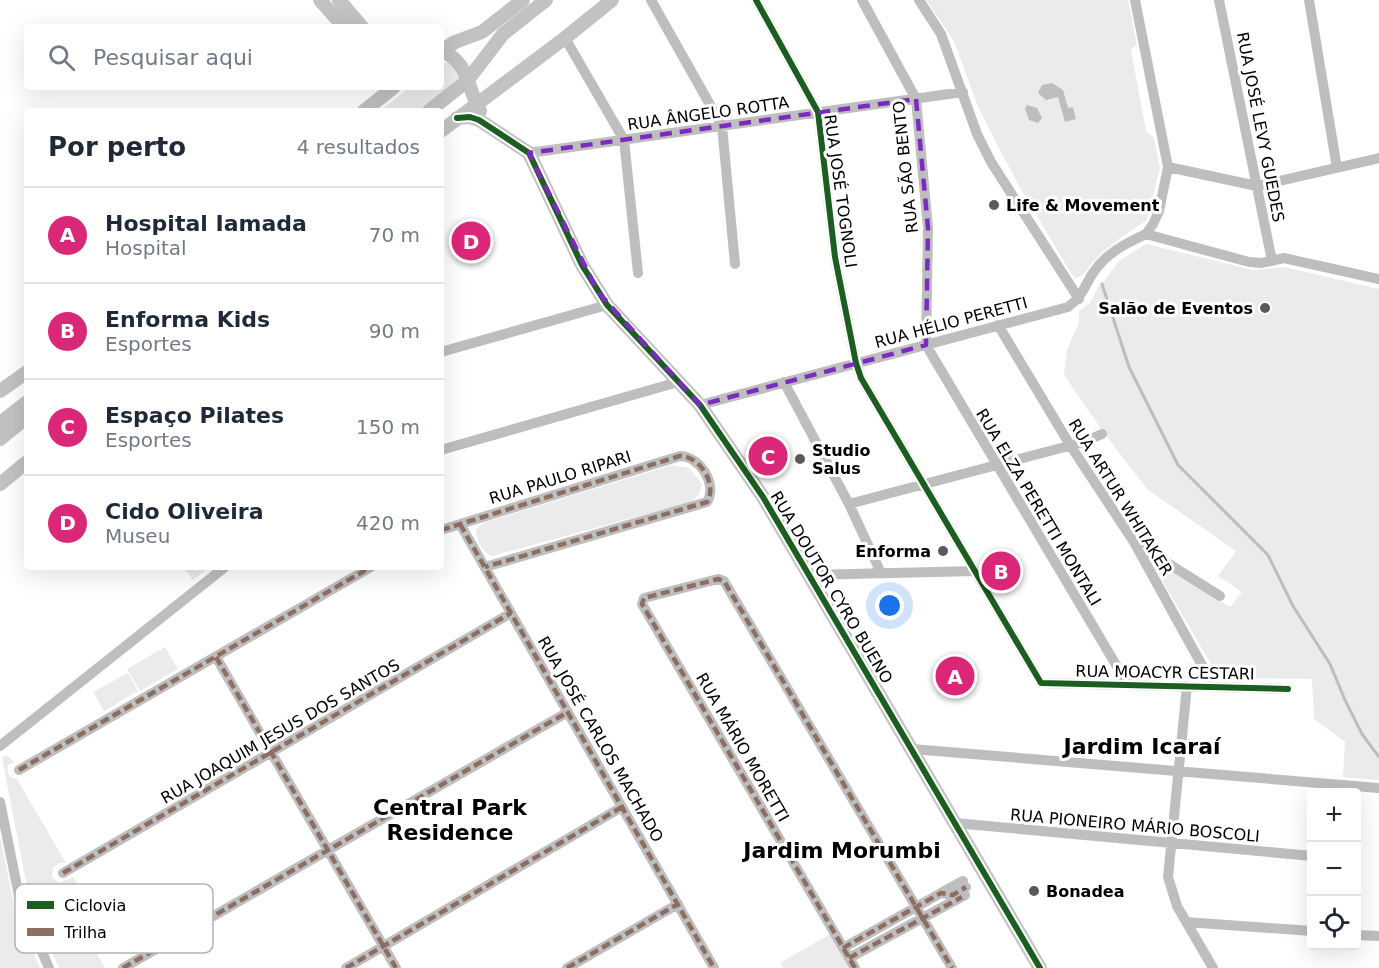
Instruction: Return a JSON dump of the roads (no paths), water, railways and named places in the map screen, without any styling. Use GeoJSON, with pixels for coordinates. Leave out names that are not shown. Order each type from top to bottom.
{"type":"FeatureCollection","features":[{"type":"Feature","properties":{"kind":"street"},"geometry":{"type":"LineString","coordinates":[[444,49],[455,42],[482,32],[523,0]]}},
{"type":"Feature","properties":{"kind":"street"},"geometry":{"type":"LineString","coordinates":[[433,108],[467,81],[503,34],[546,0]]}},
{"type":"Feature","properties":{"kind":"street"},"geometry":{"type":"LineString","coordinates":[[444,129],[612,0]]}},
{"type":"Feature","properties":{"kind":"street"},"geometry":{"type":"LineString","coordinates":[[651,0],[722,126],[735,264]]}},
{"type":"Feature","properties":{"kind":"street","name":"RUA JOSÉ TOGNOLI"},"geometry":{"type":"LineString","coordinates":[[756,0],[818,112],[835,256],[861,378],[1041,683]]}},
{"type":"Feature","properties":{"kind":"street","name":"RUA SÃO BENTO"},"geometry":{"type":"LineString","coordinates":[[862,0],[916,99],[928,228],[926,345]]}},
{"type":"Feature","properties":{"kind":"street"},"geometry":{"type":"LineString","coordinates":[[919,0],[941,34],[977,134],[991,162],[1079,299],[1093,273],[1104,259],[1123,244],[1146,234],[1153,225],[1159,211],[1168,167],[1134,0]]}},
{"type":"Feature","properties":{"kind":"street","name":"RUA JOSÉ LEVY GUEDES"},"geometry":{"type":"LineString","coordinates":[[1220,0],[1272,261]]}},
{"type":"Feature","properties":{"kind":"street"},"geometry":{"type":"LineString","coordinates":[[1308,0],[1337,168]]}},
{"type":"Feature","properties":{"kind":"street"},"geometry":{"type":"LineString","coordinates":[[331,2],[342,24]]}},
{"type":"Feature","properties":{"kind":"street"},"geometry":{"type":"LineString","coordinates":[[331,2],[358,24]]}},
{"type":"Feature","properties":{"kind":"street"},"geometry":{"type":"LineString","coordinates":[[565,38],[624,140],[638,273]]}},
{"type":"Feature","properties":{"kind":"street","name":"RUA DOUTOR CYRO BUENO"},"geometry":{"type":"LineString","coordinates":[[444,52],[453,55],[460,64],[476,104],[490,125]]}},
{"type":"Feature","properties":{"kind":"street"},"geometry":{"type":"LineString","coordinates":[[368,108],[390,90]]}},
{"type":"Feature","properties":{"kind":"street","name":"RUA ÂNGELO ROTTA"},"geometry":{"type":"LineString","coordinates":[[529,153],[963,92]]}},
{"type":"Feature","properties":{"kind":"street","name":"RUA DOUTOR CYRO BUENO"},"geometry":{"type":"LineString","coordinates":[[457,118],[470,117],[490,125],[529,153],[582,265],[607,305],[700,405],[763,497],[1040,968]]}},
{"type":"Feature","properties":{"kind":"street"},"geometry":{"type":"LineString","coordinates":[[1168,167],[1257,186],[1379,158]]}},
{"type":"Feature","properties":{"kind":"street"},"geometry":{"type":"LineString","coordinates":[[1146,234],[1249,262],[1261,263],[1284,258],[1379,279]]}},
{"type":"Feature","properties":{"kind":"street","name":"RUA HÉLIO PERETTI"},"geometry":{"type":"LineString","coordinates":[[700,405],[1068,307],[1079,299]]}},
{"type":"Feature","properties":{"kind":"street"},"geometry":{"type":"LineString","coordinates":[[444,351],[607,305]]}},
{"type":"Feature","properties":{"kind":"street","name":"RUA ARTUR WHITAKER"},"geometry":{"type":"LineString","coordinates":[[998,325],[1070,445],[1134,542],[1214,687]]}},
{"type":"Feature","properties":{"kind":"street","name":"RUA ELZA PERETTI MONTALI"},"geometry":{"type":"LineString","coordinates":[[926,345],[1128,685]]}},
{"type":"Feature","properties":{"kind":"street"},"geometry":{"type":"LineString","coordinates":[[0,391],[24,374]]}},
{"type":"Feature","properties":{"kind":"street"},"geometry":{"type":"LineString","coordinates":[[444,449],[678,382]]}},
{"type":"Feature","properties":{"kind":"street"},"geometry":{"type":"LineString","coordinates":[[784,382],[849,504],[881,573]]}},
{"type":"Feature","properties":{"kind":"street"},"geometry":{"type":"LineString","coordinates":[[0,423],[24,404]]}},
{"type":"Feature","properties":{"kind":"street"},"geometry":{"type":"LineString","coordinates":[[0,439],[24,419]]}},
{"type":"Feature","properties":{"kind":"street"},"geometry":{"type":"LineString","coordinates":[[849,504],[1087,441],[1093,436],[1102,434]]}},
{"type":"Feature","properties":{"kind":"street","name":"RUA PAULO RIPARI"},"geometry":{"type":"LineString","coordinates":[[444,529],[671,458],[688,456],[698,463],[711,484],[707,502],[485,567]]}},
{"type":"Feature","properties":{"kind":"street"},"geometry":{"type":"LineString","coordinates":[[0,484],[24,464]]}},
{"type":"Feature","properties":{"kind":"street","name":"RUA JOSÉ CARLOS MACHADO"},"geometry":{"type":"LineString","coordinates":[[460,524],[714,968]]}},
{"type":"Feature","properties":{"kind":"street"},"geometry":{"type":"LineString","coordinates":[[1134,542],[1221,596]]}},
{"type":"Feature","properties":{"kind":"street"},"geometry":{"type":"LineString","coordinates":[[0,746],[221,570]]}},
{"type":"Feature","properties":{"kind":"street"},"geometry":{"type":"LineString","coordinates":[[18,770],[366,570]]}},
{"type":"Feature","properties":{"kind":"street"},"geometry":{"type":"LineString","coordinates":[[810,575],[975,571]]}},
{"type":"Feature","properties":{"kind":"street","name":"RUA MÁRIO MORETTI"},"geometry":{"type":"LineString","coordinates":[[852,963],[642,604],[644,598],[718,579],[724,581],[916,907]]}},
{"type":"Feature","properties":{"kind":"street","name":"RUA JOAQUIM JESUS DOS SANTOS"},"geometry":{"type":"LineString","coordinates":[[63,873],[272,754],[511,613]]}},
{"type":"Feature","properties":{"kind":"street"},"geometry":{"type":"LineString","coordinates":[[216,657],[396,968]]}},
{"type":"Feature","properties":{"kind":"street","name":"RUA MOACYR CESTARI"},"geometry":{"type":"LineString","coordinates":[[1041,683],[1288,689]]}},
{"type":"Feature","properties":{"kind":"street"},"geometry":{"type":"LineString","coordinates":[[1187,686],[1168,877],[1171,891],[1186,922],[1213,968]]}},
{"type":"Feature","properties":{"kind":"street"},"geometry":{"type":"LineString","coordinates":[[213,917],[568,712]]}},
{"type":"Feature","properties":{"kind":"street"},"geometry":{"type":"LineString","coordinates":[[912,749],[1338,788]]}},
{"type":"Feature","properties":{"kind":"street"},"geometry":{"type":"LineString","coordinates":[[1361,789],[1379,788]]}},
{"type":"Feature","properties":{"kind":"street"},"geometry":{"type":"LineString","coordinates":[[0,802],[17,884]]}},
{"type":"Feature","properties":{"kind":"street"},"geometry":{"type":"LineString","coordinates":[[345,968],[622,807]]}},
{"type":"Feature","properties":{"kind":"street","name":"RUA PIONEIRO MÁRIO BOSCOLI"},"geometry":{"type":"LineString","coordinates":[[955,823],[1307,856]]}},
{"type":"Feature","properties":{"kind":"street"},"geometry":{"type":"LineString","coordinates":[[843,948],[940,893],[953,895],[966,887],[923,918],[878,942],[852,963]]}},
{"type":"Feature","properties":{"kind":"street"},"geometry":{"type":"LineString","coordinates":[[567,968],[678,904]]}},
{"type":"Feature","properties":{"kind":"street"},"geometry":{"type":"LineString","coordinates":[[916,907],[952,968]]}},
{"type":"Feature","properties":{"kind":"street"},"geometry":{"type":"LineString","coordinates":[[1186,922],[1307,931]]}},
{"type":"Feature","properties":{"kind":"street"},"geometry":{"type":"LineString","coordinates":[[872,931],[878,942]]}},
{"type":"Feature","properties":{"kind":"street"},"geometry":{"type":"LineString","coordinates":[[1361,935],[1379,936]]}},
{"type":"Feature","properties":{"kind":"street"},"geometry":{"type":"LineString","coordinates":[[43,953],[49,968]]}},
{"type":"Feature","properties":{"kind":"street"},"geometry":{"type":"LineString","coordinates":[[123,968],[149,953]]}},
{"type":"Feature","properties":{"kind":"waterway"},"geometry":{"type":"LineString","coordinates":[[1102,284],[1129,367],[1178,465],[1268,555],[1293,606],[1330,664],[1362,734],[1379,757]]}},
{"type":"Feature","properties":{"kind":"place","name":"Life & Movement"},"geometry":{"type":"Point","coordinates":[994,205]}},
{"type":"Feature","properties":{"kind":"place","name":"Cido Oliveira"},"geometry":{"type":"Point","coordinates":[471,241]}},
{"type":"Feature","properties":{"kind":"place","name":"Salão de Eventos"},"geometry":{"type":"Point","coordinates":[1265,308]}},
{"type":"Feature","properties":{"kind":"place","name":"Espaço Pilates"},"geometry":{"type":"Point","coordinates":[768,456]}},
{"type":"Feature","properties":{"kind":"place","name":"Studio Salus"},"geometry":{"type":"Point","coordinates":[800,459]}},
{"type":"Feature","properties":{"kind":"place","name":"Enforma"},"geometry":{"type":"Point","coordinates":[943,551]}},
{"type":"Feature","properties":{"kind":"place","name":"Enforma Kids"},"geometry":{"type":"Point","coordinates":[1001,571]}},
{"type":"Feature","properties":{"kind":"place","name":"Hospital Iamada"},"geometry":{"type":"Point","coordinates":[955,676]}},
{"type":"Feature","properties":{"kind":"place","name":"Bonadea"},"geometry":{"type":"Point","coordinates":[1034,891]}},
{"type":"Feature","properties":{"kind":"district","name":"Jardim Icaraí"},"geometry":{"type":"Point","coordinates":[1142,746]}},
{"type":"Feature","properties":{"kind":"district","name":"Central Park Residence"},"geometry":{"type":"Point","coordinates":[450,820]}},
{"type":"Feature","properties":{"kind":"district","name":"Jardim Morumbi"},"geometry":{"type":"Point","coordinates":[842,850]}}]}
